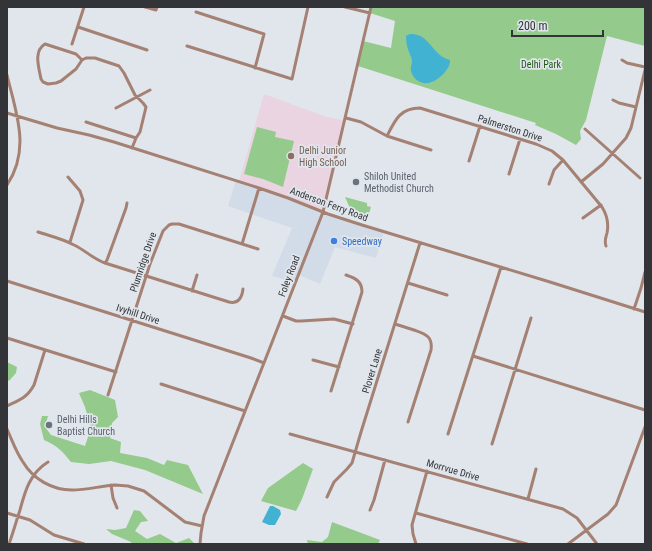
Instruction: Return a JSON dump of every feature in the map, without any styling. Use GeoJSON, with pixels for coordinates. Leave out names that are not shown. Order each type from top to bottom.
{"type":"FeatureCollection","features":[{"type":"Feature","properties":{"kind":"street"},"geometry":{"type":"LineString","coordinates":[[72,44],[84,7]]}},
{"type":"Feature","properties":{"kind":"street"},"geometry":{"type":"LineString","coordinates":[[145,7],[156,10],[157,7]]}},
{"type":"Feature","properties":{"kind":"street"},"geometry":{"type":"LineString","coordinates":[[188,46],[292,79],[308,7]]}},
{"type":"Feature","properties":{"kind":"street"},"geometry":{"type":"LineString","coordinates":[[345,7],[370,13]]}},
{"type":"Feature","properties":{"kind":"street","name":"Foley Road"},"geometry":{"type":"LineString","coordinates":[[200,544],[204,516],[323,212],[371,7]]}},
{"type":"Feature","properties":{"kind":"street"},"geometry":{"type":"LineString","coordinates":[[196,12],[264,34],[255,68]]}},
{"type":"Feature","properties":{"kind":"street"},"geometry":{"type":"LineString","coordinates":[[78,27],[147,50]]}},
{"type":"Feature","properties":{"kind":"street"},"geometry":{"type":"LineString","coordinates":[[82,60],[76,54],[45,44],[40,47],[37,55],[41,79],[43,82],[48,84],[61,81],[76,69],[82,60],[86,58],[95,58],[119,66],[137,97],[143,102],[146,108],[140,132],[132,148]]}},
{"type":"Feature","properties":{"kind":"street"},"geometry":{"type":"LineString","coordinates":[[581,182],[598,169],[630,132],[645,68],[622,60]]}},
{"type":"Feature","properties":{"kind":"street"},"geometry":{"type":"LineString","coordinates":[[7,74],[20,130],[19,154],[16,167],[7,185]]}},
{"type":"Feature","properties":{"kind":"street"},"geometry":{"type":"LineString","coordinates":[[116,108],[150,90]]}},
{"type":"Feature","properties":{"kind":"street"},"geometry":{"type":"LineString","coordinates":[[613,100],[636,107]]}},
{"type":"Feature","properties":{"kind":"street","name":"Palmerston Drive"},"geometry":{"type":"LineString","coordinates":[[387,136],[395,120],[401,114],[416,108],[425,109],[520,138],[547,148],[563,160],[605,211],[607,221],[606,246]]}},
{"type":"Feature","properties":{"kind":"street","name":"Anderson Ferry Road"},"geometry":{"type":"LineString","coordinates":[[7,112],[42,124],[89,135],[260,188],[323,212],[645,312]]}},
{"type":"Feature","properties":{"kind":"street"},"geometry":{"type":"LineString","coordinates":[[346,118],[361,122],[387,136],[431,150]]}},
{"type":"Feature","properties":{"kind":"street"},"geometry":{"type":"LineString","coordinates":[[86,122],[136,138]]}},
{"type":"Feature","properties":{"kind":"street"},"geometry":{"type":"LineString","coordinates":[[469,162],[480,126]]}},
{"type":"Feature","properties":{"kind":"street"},"geometry":{"type":"LineString","coordinates":[[585,129],[640,178]]}},
{"type":"Feature","properties":{"kind":"street"},"geometry":{"type":"LineString","coordinates":[[509,174],[520,138]]}},
{"type":"Feature","properties":{"kind":"street"},"geometry":{"type":"LineString","coordinates":[[549,184],[554,170],[563,160]]}},
{"type":"Feature","properties":{"kind":"street"},"geometry":{"type":"LineString","coordinates":[[68,177],[80,191],[83,200],[70,242]]}},
{"type":"Feature","properties":{"kind":"street"},"geometry":{"type":"LineString","coordinates":[[242,244],[260,188]]}},
{"type":"Feature","properties":{"kind":"street"},"geometry":{"type":"LineString","coordinates":[[104,263],[107,260],[127,203]]}},
{"type":"Feature","properties":{"kind":"street"},"geometry":{"type":"LineString","coordinates":[[583,218],[601,205]]}},
{"type":"Feature","properties":{"kind":"street","name":"Plumridge Drive"},"geometry":{"type":"LineString","coordinates":[[108,395],[146,276],[166,226],[179,224],[258,249]]}},
{"type":"Feature","properties":{"kind":"street"},"geometry":{"type":"LineString","coordinates":[[38,232],[70,242],[95,259],[104,263],[232,303],[236,302],[240,298],[243,289]]}},
{"type":"Feature","properties":{"kind":"street","name":"Plover Lane"},"geometry":{"type":"LineString","coordinates":[[327,497],[334,482],[352,463],[420,243]]}},
{"type":"Feature","properties":{"kind":"street"},"geometry":{"type":"LineString","coordinates":[[448,434],[501,267]]}},
{"type":"Feature","properties":{"kind":"street"},"geometry":{"type":"LineString","coordinates":[[634,309],[645,272]]}},
{"type":"Feature","properties":{"kind":"street"},"geometry":{"type":"LineString","coordinates":[[192,291],[197,275]]}},
{"type":"Feature","properties":{"kind":"street"},"geometry":{"type":"LineString","coordinates":[[331,391],[362,294],[361,284],[357,279],[346,275]]}},
{"type":"Feature","properties":{"kind":"street","name":"Ivyhill Drive"},"geometry":{"type":"LineString","coordinates":[[7,281],[264,363]]}},
{"type":"Feature","properties":{"kind":"street"},"geometry":{"type":"LineString","coordinates":[[408,283],[446,295]]}},
{"type":"Feature","properties":{"kind":"street"},"geometry":{"type":"LineString","coordinates":[[283,316],[296,321],[334,319],[352,324]]}},
{"type":"Feature","properties":{"kind":"street"},"geometry":{"type":"LineString","coordinates":[[492,444],[531,318]]}},
{"type":"Feature","properties":{"kind":"street"},"geometry":{"type":"LineString","coordinates":[[395,324],[423,333],[428,336],[431,344],[431,350],[408,422]]}},
{"type":"Feature","properties":{"kind":"street"},"geometry":{"type":"LineString","coordinates":[[7,338],[116,372]]}},
{"type":"Feature","properties":{"kind":"street"},"geometry":{"type":"LineString","coordinates":[[7,406],[22,399],[31,390],[45,350]]}},
{"type":"Feature","properties":{"kind":"street"},"geometry":{"type":"LineString","coordinates":[[473,356],[645,410]]}},
{"type":"Feature","properties":{"kind":"street"},"geometry":{"type":"LineString","coordinates":[[313,360],[339,366]]}},
{"type":"Feature","properties":{"kind":"street"},"geometry":{"type":"LineString","coordinates":[[161,384],[246,410]]}},
{"type":"Feature","properties":{"kind":"street"},"geometry":{"type":"LineString","coordinates":[[568,544],[608,514],[616,505],[645,427]]}},
{"type":"Feature","properties":{"kind":"street"},"geometry":{"type":"LineString","coordinates":[[7,428],[23,462],[34,475],[47,484],[66,490],[79,490],[111,485],[122,485],[138,489],[148,494],[185,522],[202,526]]}},
{"type":"Feature","properties":{"kind":"street","name":"Morrvue Drive"},"geometry":{"type":"LineString","coordinates":[[290,434],[558,508],[577,518],[597,544]]}},
{"type":"Feature","properties":{"kind":"street"},"geometry":{"type":"LineString","coordinates":[[370,510],[385,460]]}},
{"type":"Feature","properties":{"kind":"street"},"geometry":{"type":"LineString","coordinates":[[9,544],[28,485],[34,475],[48,462]]}},
{"type":"Feature","properties":{"kind":"street"},"geometry":{"type":"LineString","coordinates":[[528,499],[536,469]]}},
{"type":"Feature","properties":{"kind":"street"},"geometry":{"type":"LineString","coordinates":[[416,544],[412,530],[427,471]]}},
{"type":"Feature","properties":{"kind":"street"},"geometry":{"type":"LineString","coordinates":[[111,485],[112,498],[117,508]]}},
{"type":"Feature","properties":{"kind":"street"},"geometry":{"type":"LineString","coordinates":[[7,513],[30,520],[54,535],[84,544]]}},
{"type":"Feature","properties":{"kind":"street"},"geometry":{"type":"LineString","coordinates":[[416,513],[527,544]]}},
{"type":"Feature","properties":{"kind":"shaded area","name":"Delhi Junior High School"},"geometry":{"type":"Polygon","coordinates":[[[264,94],[324,116],[345,121],[323,212],[239,181],[264,94]]]}},
{"type":"Feature","properties":{"kind":"shaded area"},"geometry":{"type":"Polygon","coordinates":[[[236,180],[384,232],[376,258],[335,247],[320,284],[299,275],[296,282],[272,276],[292,228],[228,206],[236,180]]]}},
{"type":"Feature","properties":{"kind":"green space","name":"Delhi Park"},"geometry":{"type":"Polygon","coordinates":[[[371,7],[645,7],[645,46],[607,36],[586,120],[580,131],[581,139],[576,145],[535,125],[536,123],[358,66],[363,41],[391,48],[395,21],[370,13],[371,7]]]}},
{"type":"Feature","properties":{"kind":"green space"},"geometry":{"type":"Polygon","coordinates":[[[257,127],[276,132],[275,137],[294,141],[283,187],[263,179],[244,174],[257,127]]]}},
{"type":"Feature","properties":{"kind":"green space"},"geometry":{"type":"Polygon","coordinates":[[[345,197],[367,203],[367,206],[371,207],[367,220],[353,215],[345,197]]]}},
{"type":"Feature","properties":{"kind":"green space"},"geometry":{"type":"Polygon","coordinates":[[[7,362],[17,367],[16,373],[9,381],[7,379],[7,362]]]}},
{"type":"Feature","properties":{"kind":"green space"},"geometry":{"type":"Polygon","coordinates":[[[90,390],[115,400],[118,417],[112,423],[110,438],[121,442],[120,453],[147,458],[164,465],[167,460],[188,465],[203,494],[145,470],[111,461],[89,464],[71,462],[53,444],[44,440],[40,424],[42,416],[48,416],[45,427],[51,435],[85,446],[91,428],[79,393],[90,390]]]}},
{"type":"Feature","properties":{"kind":"green space"},"geometry":{"type":"Polygon","coordinates":[[[303,463],[313,469],[296,511],[261,501],[268,488],[303,463]]]}},
{"type":"Feature","properties":{"kind":"green space"},"geometry":{"type":"Polygon","coordinates":[[[134,510],[140,511],[148,521],[141,522],[135,531],[147,539],[160,534],[176,543],[189,538],[195,544],[132,544],[131,542],[112,534],[106,529],[115,530],[126,528],[134,510]]]}},
{"type":"Feature","properties":{"kind":"green space"},"geometry":{"type":"Polygon","coordinates":[[[332,522],[380,540],[378,544],[308,544],[307,540],[322,542],[328,537],[332,522]]]}},
{"type":"Feature","properties":{"kind":"water"},"geometry":{"type":"Polygon","coordinates":[[[410,34],[422,37],[439,54],[450,60],[450,64],[446,71],[435,81],[422,83],[412,74],[412,60],[406,42],[406,36],[410,34]]]}},
{"type":"Feature","properties":{"kind":"water"},"geometry":{"type":"Polygon","coordinates":[[[270,506],[280,510],[281,514],[275,525],[269,525],[262,522],[270,506]]]}},
{"type":"Feature","properties":{"kind":"place","name":"Delhi Junior High School"},"geometry":{"type":"Point","coordinates":[291,156]}},
{"type":"Feature","properties":{"kind":"place","name":"Shiloh United Methodist Church"},"geometry":{"type":"Point","coordinates":[356,182]}},
{"type":"Feature","properties":{"kind":"place","name":"Speedway"},"geometry":{"type":"Point","coordinates":[334,241]}},
{"type":"Feature","properties":{"kind":"place","name":"Delhi Hills Baptist Church"},"geometry":{"type":"Point","coordinates":[49,425]}}]}
